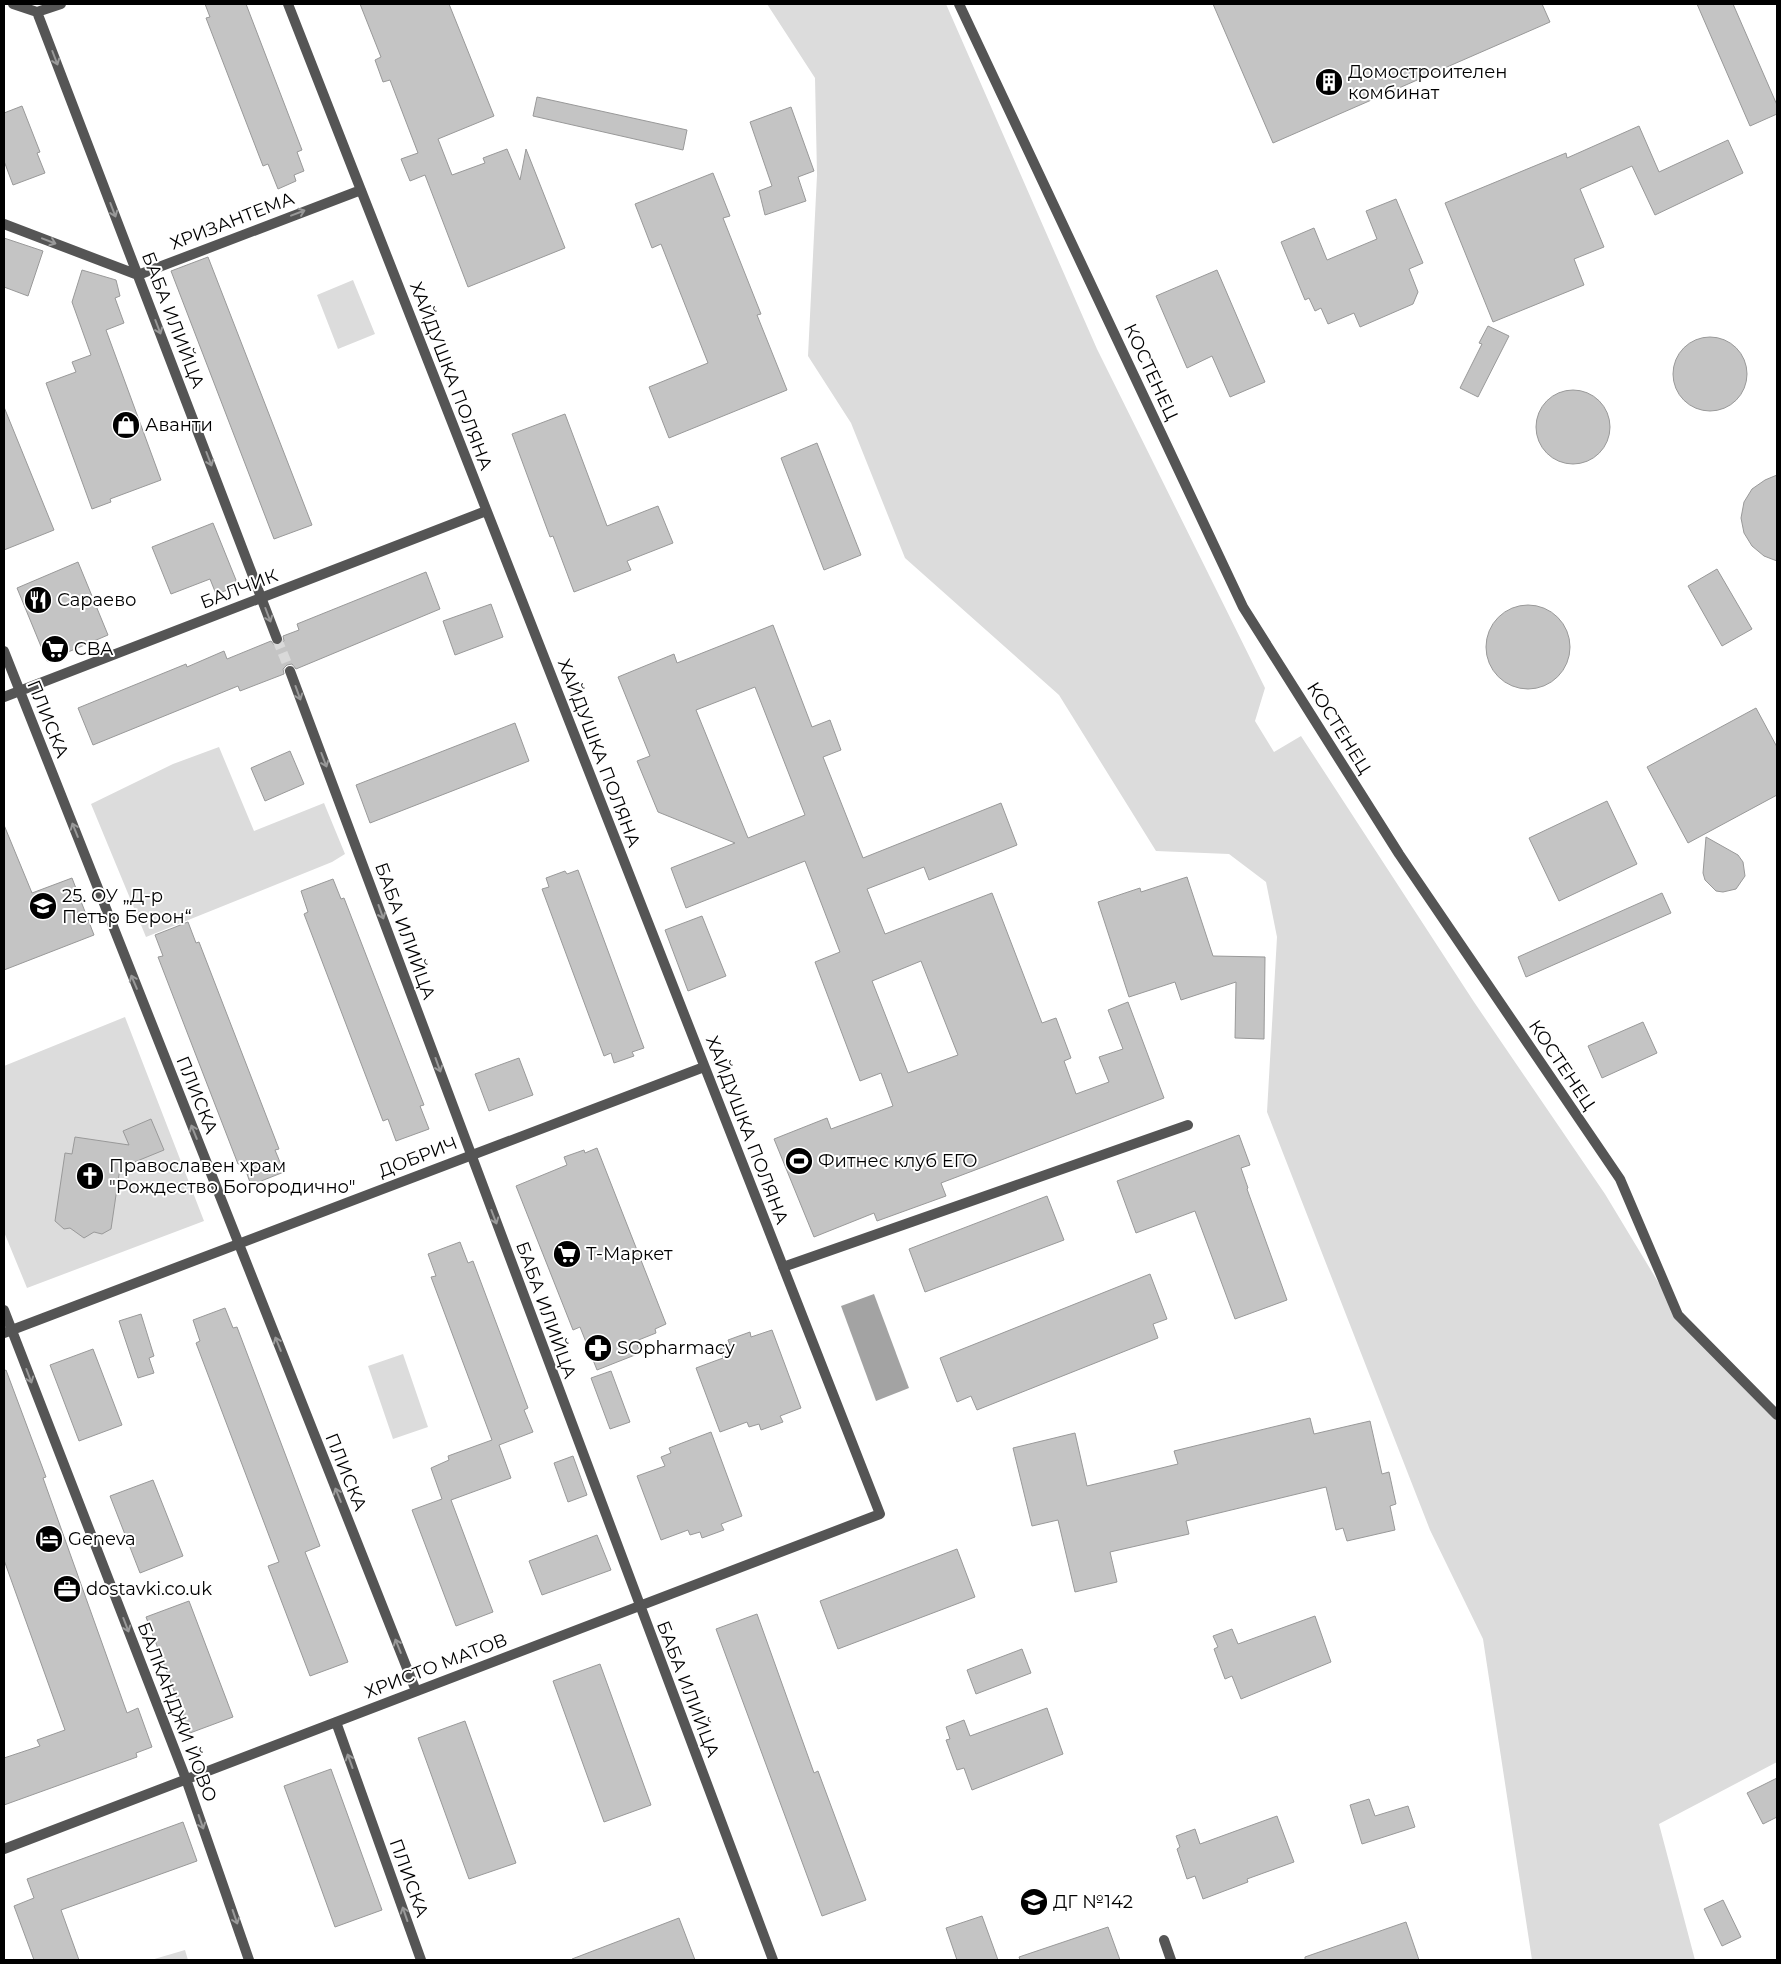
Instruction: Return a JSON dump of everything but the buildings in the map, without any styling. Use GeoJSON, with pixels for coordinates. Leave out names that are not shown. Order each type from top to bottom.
{"type":"FeatureCollection","features":[{"type":"Feature","properties":{"kind":"street"},"geometry":{"type":"LineString","coordinates":[[13,4],[38,12],[61,4]]}},
{"type":"Feature","properties":{"kind":"street","name":"ХАЙДУШКА ПОЛЯНА"},"geometry":{"type":"LineString","coordinates":[[288,4],[880,1514]]}},
{"type":"Feature","properties":{"kind":"street","name":"КОСТЕНЕЦ"},"geometry":{"type":"LineString","coordinates":[[959,4],[1243,607],[1399,854],[1620,1179],[1678,1315],[1777,1415]]}},
{"type":"Feature","properties":{"kind":"street","name":"БАБА ИЛИЙЦА"},"geometry":{"type":"LineString","coordinates":[[38,12],[277,639]]}},
{"type":"Feature","properties":{"kind":"street","name":"ХРИЗАНТЕМА"},"geometry":{"type":"LineString","coordinates":[[138,275],[361,190]]}},
{"type":"Feature","properties":{"kind":"street"},"geometry":{"type":"LineString","coordinates":[[4,224],[138,275]]}},
{"type":"Feature","properties":{"kind":"street","name":"БАЛЧИК"},"geometry":{"type":"LineString","coordinates":[[4,697],[486,511]]}},
{"type":"Feature","properties":{"kind":"street","name":"ПЛИСКА"},"geometry":{"type":"LineString","coordinates":[[4,651],[416,1691]]}},
{"type":"Feature","properties":{"kind":"street","name":"БАБА ИЛИЙЦА"},"geometry":{"type":"LineString","coordinates":[[290,671],[774,1960]]}},
{"type":"Feature","properties":{"kind":"street","name":"ДОБРИЧ"},"geometry":{"type":"LineString","coordinates":[[8,1332],[704,1066]]}},
{"type":"Feature","properties":{"kind":"street"},"geometry":{"type":"LineString","coordinates":[[783,1267],[1188,1125]]}},
{"type":"Feature","properties":{"kind":"street","name":"БАЛКАНДЖИ ЙОВО"},"geometry":{"type":"LineString","coordinates":[[4,1310],[8,1332],[186,1779],[249,1960]]}},
{"type":"Feature","properties":{"kind":"street","name":"ХРИСТО МАТОВ"},"geometry":{"type":"LineString","coordinates":[[4,1849],[880,1514]]}},
{"type":"Feature","properties":{"kind":"street","name":"ПЛИСКА"},"geometry":{"type":"LineString","coordinates":[[336,1722],[421,1960]]}},
{"type":"Feature","properties":{"kind":"street"},"geometry":{"type":"LineString","coordinates":[[1164,1940],[1171,1960]]}},
{"type":"Feature","properties":{"kind":"shaded area"},"geometry":{"type":"Polygon","coordinates":[[[767,4],[946,4],[1097,349],[1265,688],[1255,721],[1274,752],[1301,736],[1474,1002],[1605,1194],[1678,1315],[1777,1415],[1777,1762],[1659,1824],[1695,1960],[1532,1960],[1483,1639],[1430,1530],[1267,1112],[1277,937],[1266,882],[1229,854],[1156,851],[1059,695],[905,558],[851,423],[808,356],[817,175],[815,78],[767,4]]]}},
{"type":"Feature","properties":{"kind":"shaded area"},"geometry":{"type":"Polygon","coordinates":[[[353,280],[375,334],[338,349],[317,295],[353,280]]]}},
{"type":"Feature","properties":{"kind":"shaded area"},"geometry":{"type":"Polygon","coordinates":[[[219,747],[254,831],[324,803],[345,854],[332,862],[146,937],[91,804],[173,764],[219,747]]]}},
{"type":"Feature","properties":{"kind":"shaded area"},"geometry":{"type":"Polygon","coordinates":[[[125,1017],[204,1221],[27,1288],[4,1232],[4,1066],[125,1017]]]}},
{"type":"Feature","properties":{"kind":"shaded area"},"geometry":{"type":"Polygon","coordinates":[[[874,1294],[909,1388],[876,1401],[841,1306],[874,1294]]]}},
{"type":"Feature","properties":{"kind":"shaded area"},"geometry":{"type":"Polygon","coordinates":[[[403,1354],[428,1427],[393,1439],[368,1366],[403,1354]]]}},
{"type":"Feature","properties":{"kind":"shaded area"},"geometry":{"type":"Polygon","coordinates":[[[185,1950],[188,1960],[151,1960],[185,1950]]]}},
{"type":"Feature","properties":{"kind":"tunnel"},"geometry":{"type":"LineString","coordinates":[[277,639],[290,671]]}},
{"type":"Feature","properties":{"kind":"place","name":"Домостроителен комбинат"},"geometry":{"type":"Point","coordinates":[1329,82]}},
{"type":"Feature","properties":{"kind":"place","name":"Аванти"},"geometry":{"type":"Point","coordinates":[126,425]}},
{"type":"Feature","properties":{"kind":"place","name":"Сараево"},"geometry":{"type":"Point","coordinates":[38,600]}},
{"type":"Feature","properties":{"kind":"place","name":"CBA"},"geometry":{"type":"Point","coordinates":[55,649]}},
{"type":"Feature","properties":{"kind":"place","name":"25. ОУ „Д-р Петър Берон“"},"geometry":{"type":"Point","coordinates":[43,906]}},
{"type":"Feature","properties":{"kind":"place","name":"Фитнес клуб ЕГО"},"geometry":{"type":"Point","coordinates":[799,1161]}},
{"type":"Feature","properties":{"kind":"place","name":"Православен храм \"Рождество Богородично\""},"geometry":{"type":"Point","coordinates":[90,1176]}},
{"type":"Feature","properties":{"kind":"place","name":"Т-Маркет"},"geometry":{"type":"Point","coordinates":[567,1254]}},
{"type":"Feature","properties":{"kind":"place","name":"SOpharmacy"},"geometry":{"type":"Point","coordinates":[598,1348]}},
{"type":"Feature","properties":{"kind":"place","name":"Geneva"},"geometry":{"type":"Point","coordinates":[49,1539]}},
{"type":"Feature","properties":{"kind":"place","name":"dostavki.co.uk"},"geometry":{"type":"Point","coordinates":[67,1589]}},
{"type":"Feature","properties":{"kind":"place","name":"ДГ №142"},"geometry":{"type":"Point","coordinates":[1034,1902]}}]}
